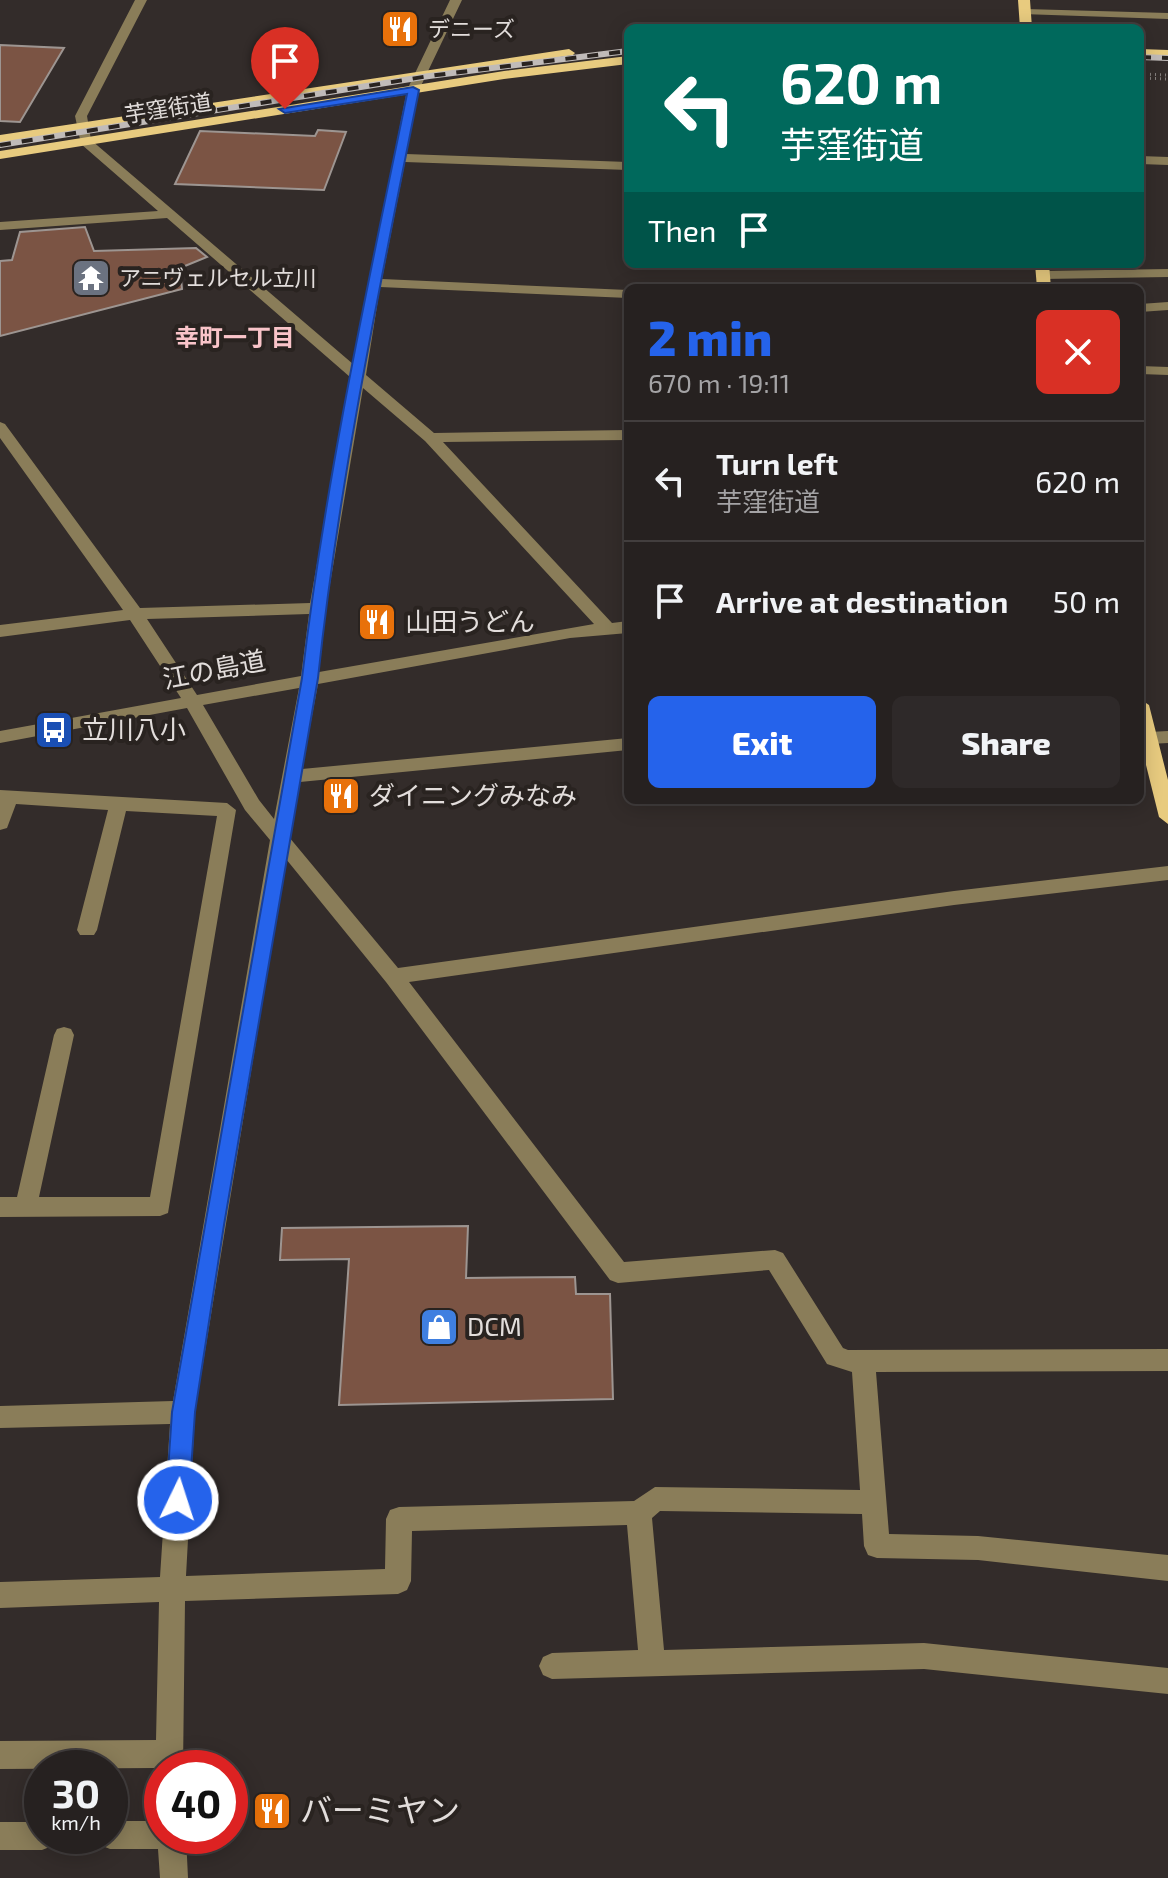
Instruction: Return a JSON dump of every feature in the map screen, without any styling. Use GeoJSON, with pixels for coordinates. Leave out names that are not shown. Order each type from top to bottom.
{"type":"FeatureCollection","features":[{"type":"Feature","properties":{"kind":"main road","name":"芋窪街道"},"geometry":{"type":"LineString","coordinates":[[0,155],[589,51],[624,47]]}},
{"type":"Feature","properties":{"kind":"main road"},"geometry":{"type":"LineString","coordinates":[[1144,53],[1168,54]]}},
{"type":"Feature","properties":{"kind":"main road","name":"芋窪街道"},"geometry":{"type":"LineString","coordinates":[[0,139],[417,82],[624,60]]}},
{"type":"Feature","properties":{"kind":"main road"},"geometry":{"type":"LineString","coordinates":[[1144,71],[1168,67]]}},
{"type":"Feature","properties":{"kind":"main road"},"geometry":{"type":"LineString","coordinates":[[1144,712],[1158,738],[1168,817]]}},
{"type":"Feature","properties":{"kind":"street"},"geometry":{"type":"LineString","coordinates":[[141,0],[81,116],[85,141],[430,438],[607,628]]}},
{"type":"Feature","properties":{"kind":"street"},"geometry":{"type":"LineString","coordinates":[[169,1750],[172,1587],[183,1412],[279,842],[310,678],[318,608],[374,283],[417,82],[456,0]]}},
{"type":"Feature","properties":{"kind":"street"},"geometry":{"type":"LineString","coordinates":[[1025,6],[1168,16]]}},
{"type":"Feature","properties":{"kind":"street"},"geometry":{"type":"LineString","coordinates":[[401,158],[624,166]]}},
{"type":"Feature","properties":{"kind":"street"},"geometry":{"type":"LineString","coordinates":[[1144,160],[1168,161]]}},
{"type":"Feature","properties":{"kind":"street"},"geometry":{"type":"LineString","coordinates":[[0,226],[173,214]]}},
{"type":"Feature","properties":{"kind":"street"},"geometry":{"type":"LineString","coordinates":[[1043,276],[1168,273]]}},
{"type":"Feature","properties":{"kind":"street"},"geometry":{"type":"LineString","coordinates":[[374,283],[624,294]]}},
{"type":"Feature","properties":{"kind":"street"},"geometry":{"type":"LineString","coordinates":[[1144,308],[1168,306]]}},
{"type":"Feature","properties":{"kind":"street"},"geometry":{"type":"LineString","coordinates":[[1144,370],[1168,371]]}},
{"type":"Feature","properties":{"kind":"street"},"geometry":{"type":"LineString","coordinates":[[0,427],[135,614],[192,701],[252,805],[279,842],[393,976],[618,1273],[775,1260],[835,1356],[863,1362],[1168,1360]]}},
{"type":"Feature","properties":{"kind":"street"},"geometry":{"type":"LineString","coordinates":[[430,438],[624,435]]}},
{"type":"Feature","properties":{"kind":"street"},"geometry":{"type":"LineString","coordinates":[[0,631],[135,614],[318,608]]}},
{"type":"Feature","properties":{"kind":"street","name":"江の島道"},"geometry":{"type":"LineString","coordinates":[[0,737],[310,678],[624,627]]}},
{"type":"Feature","properties":{"kind":"street"},"geometry":{"type":"LineString","coordinates":[[293,776],[624,744]]}},
{"type":"Feature","properties":{"kind":"street"},"geometry":{"type":"LineString","coordinates":[[0,823],[4,797],[227,810],[160,1206],[0,1207]]}},
{"type":"Feature","properties":{"kind":"street"},"geometry":{"type":"LineString","coordinates":[[87,930],[119,803]]}},
{"type":"Feature","properties":{"kind":"street"},"geometry":{"type":"LineString","coordinates":[[393,976],[954,898],[1168,873]]}},
{"type":"Feature","properties":{"kind":"street"},"geometry":{"type":"LineString","coordinates":[[26,1207],[64,1035]]}},
{"type":"Feature","properties":{"kind":"street"},"geometry":{"type":"LineString","coordinates":[[863,1362],[877,1546],[978,1548],[1168,1568]]}},
{"type":"Feature","properties":{"kind":"street"},"geometry":{"type":"LineString","coordinates":[[0,1417],[183,1412]]}},
{"type":"Feature","properties":{"kind":"street"},"geometry":{"type":"LineString","coordinates":[[0,1595],[398,1581],[399,1519],[639,1513],[655,1499],[872,1502]]}},
{"type":"Feature","properties":{"kind":"street"},"geometry":{"type":"LineString","coordinates":[[639,1513],[652,1661]]}},
{"type":"Feature","properties":{"kind":"street"},"geometry":{"type":"LineString","coordinates":[[552,1666],[924,1656],[1168,1681]]}},
{"type":"Feature","properties":{"kind":"street"},"geometry":{"type":"LineString","coordinates":[[0,1755],[144,1760]]}},
{"type":"Feature","properties":{"kind":"street"},"geometry":{"type":"LineString","coordinates":[[0,1836],[24,1836]]}},
{"type":"Feature","properties":{"kind":"street"},"geometry":{"type":"LineString","coordinates":[[173,1854],[174,1878]]}},
{"type":"Feature","properties":{"kind":"path"},"geometry":{"type":"LineString","coordinates":[[1144,73],[1168,77]]}},
{"type":"Feature","properties":{"kind":"building"},"geometry":{"type":"Polygon","coordinates":[[[0,45],[64,48],[20,122],[0,121],[0,45]]]}},
{"type":"Feature","properties":{"kind":"building"},"geometry":{"type":"Polygon","coordinates":[[[318,130],[346,132],[324,190],[175,184],[200,131],[315,136],[318,130]]]}},
{"type":"Feature","properties":{"kind":"building","name":"アニヴェルセル立川"},"geometry":{"type":"Polygon","coordinates":[[[85,227],[94,251],[196,248],[207,257],[180,268],[182,289],[0,336],[0,261],[12,260],[20,232],[85,227]]]}},
{"type":"Feature","properties":{"kind":"building"},"geometry":{"type":"Polygon","coordinates":[[[468,1226],[466,1278],[575,1277],[576,1294],[610,1294],[613,1399],[339,1405],[349,1259],[280,1260],[282,1228],[468,1226]]]}},
{"type":"Feature","properties":{"kind":"railway"},"geometry":{"type":"LineString","coordinates":[[0,145],[429,76],[624,52]]}},
{"type":"Feature","properties":{"kind":"railway"},"geometry":{"type":"LineString","coordinates":[[1144,57],[1168,58]]}},
{"type":"Feature","properties":{"kind":"place","name":"デニーズ"},"geometry":{"type":"Point","coordinates":[400,29]}},
{"type":"Feature","properties":{"kind":"place","name":"アニヴェルセル立川"},"geometry":{"type":"Point","coordinates":[91,278]}},
{"type":"Feature","properties":{"kind":"place","name":"山田うどん"},"geometry":{"type":"Point","coordinates":[377,622]}},
{"type":"Feature","properties":{"kind":"place","name":"立川八小"},"geometry":{"type":"Point","coordinates":[54,730]}},
{"type":"Feature","properties":{"kind":"place","name":"ダイニングみなみ"},"geometry":{"type":"Point","coordinates":[341,796]}},
{"type":"Feature","properties":{"kind":"place","name":"DCM"},"geometry":{"type":"Point","coordinates":[439,1327]}},
{"type":"Feature","properties":{"kind":"place","name":"バーミヤン"},"geometry":{"type":"Point","coordinates":[272,1811]}},
{"type":"Feature","properties":{"kind":"district","name":"幸町一丁目"},"geometry":{"type":"Point","coordinates":[235,338]}},
{"type":"Feature","properties":{"kind":"route"},"geometry":{"type":"LineString","coordinates":[[178,1500],[183,1412],[214,1225],[310,678],[318,608],[374,283],[413,90],[285,109]]}}]}
